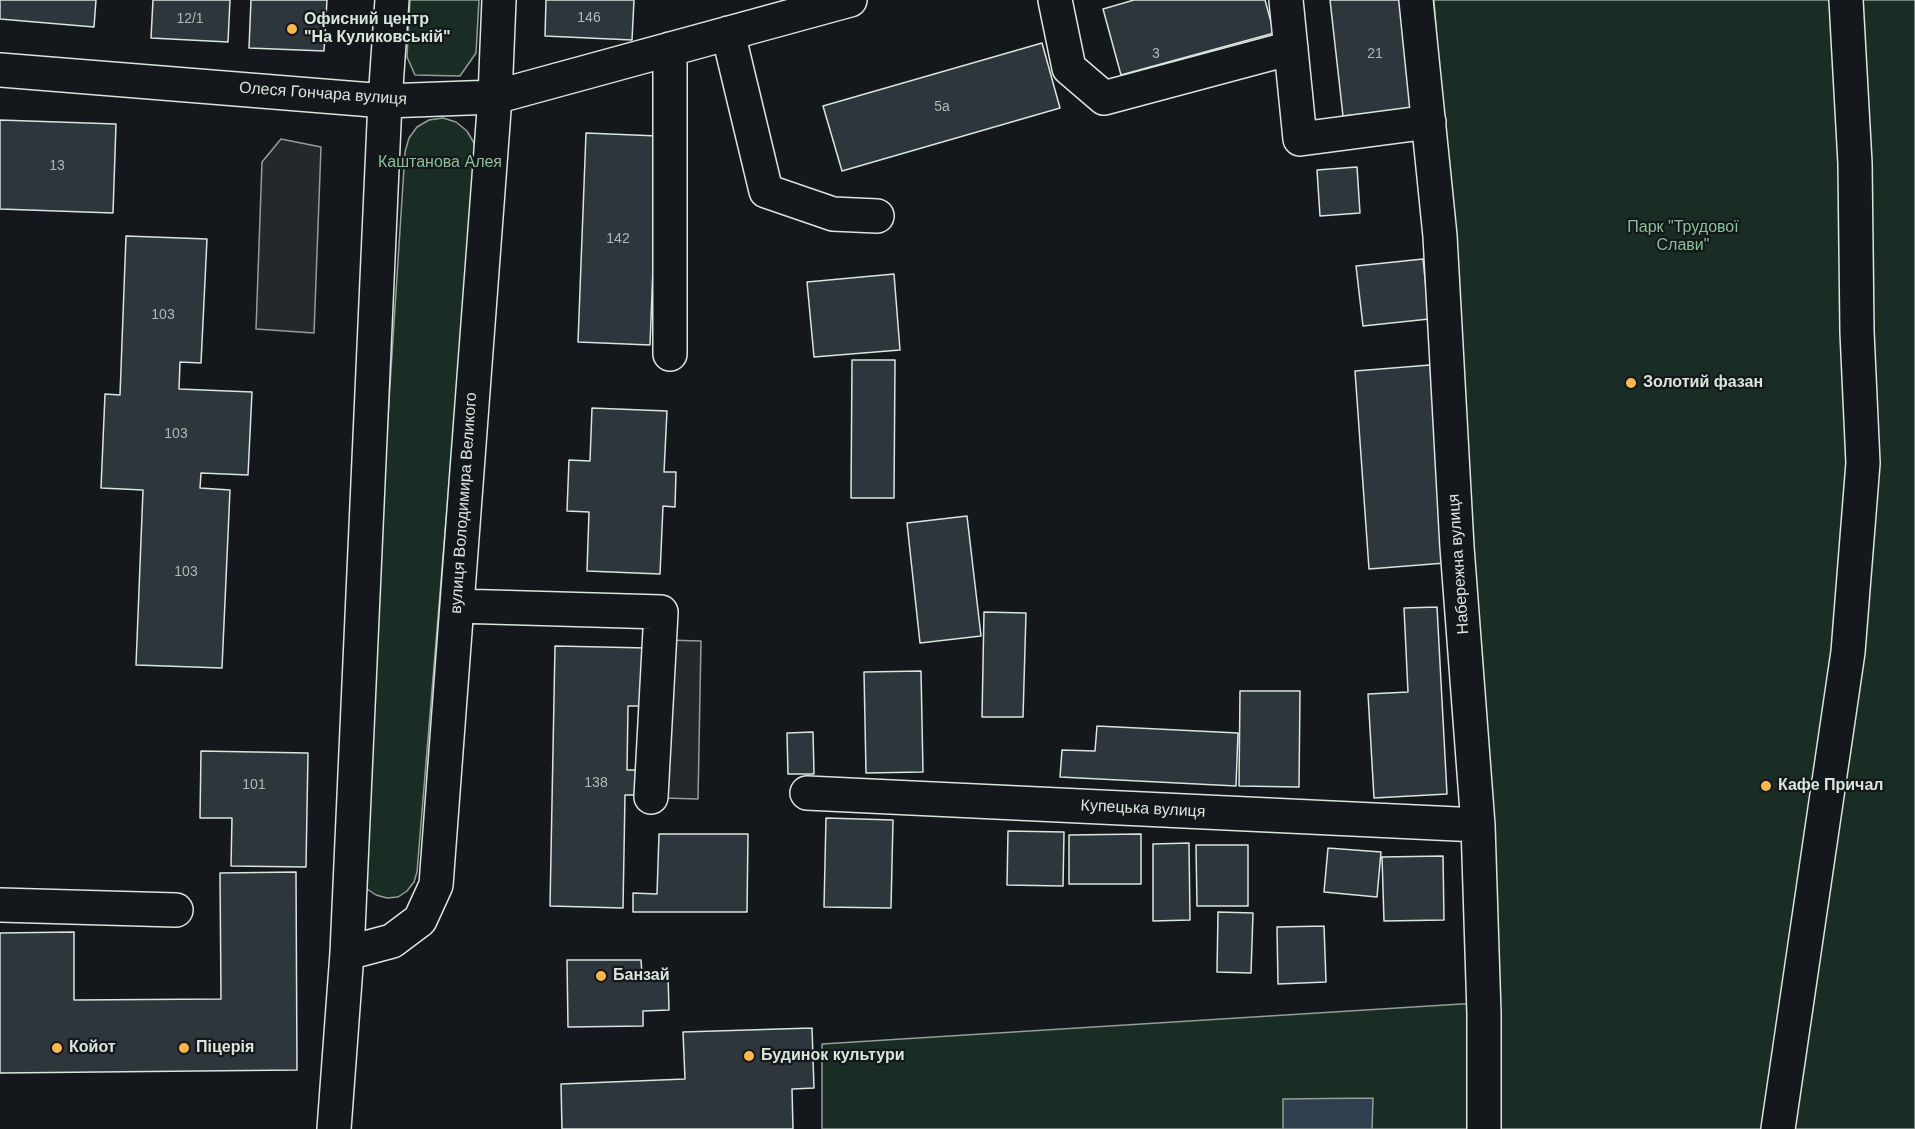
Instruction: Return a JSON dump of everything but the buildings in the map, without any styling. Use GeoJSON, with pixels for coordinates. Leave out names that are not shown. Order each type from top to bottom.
{"type":"FeatureCollection","features":[{"type":"Feature","properties":{"kind":"street"},"geometry":{"type":"LineString","coordinates":[[334,1129],[347,953],[385,101],[392,0]]}},
{"type":"Feature","properties":{"kind":"street","name":"вулиця Володимира Великого"},"geometry":{"type":"LineString","coordinates":[[347,953],[392,941],[420,920],[436,885],[495,97],[499,0]]}},
{"type":"Feature","properties":{"kind":"street","name":"Олеся Гончара вулиця"},"geometry":{"type":"LineString","coordinates":[[0,70],[385,101],[495,97],[850,0]]}},
{"type":"Feature","properties":{"kind":"street"},"geometry":{"type":"LineString","coordinates":[[1055,0],[1068,68],[1104,98],[1291,48]]}},
{"type":"Feature","properties":{"kind":"street"},"geometry":{"type":"LineString","coordinates":[[1286,0],[1300,139],[1429,122]]}},
{"type":"Feature","properties":{"kind":"street","name":"Набережна вулиця"},"geometry":{"type":"LineString","coordinates":[[1416,0],[1440,236],[1457,547],[1478,825],[1484,1014],[1484,1129]]}},
{"type":"Feature","properties":{"kind":"street"},"geometry":{"type":"LineString","coordinates":[[1778,1129],[1848,652],[1863,463],[1857,332],[1855,163],[1845,0]]}},
{"type":"Feature","properties":{"kind":"street"},"geometry":{"type":"LineString","coordinates":[[728,33],[766,190],[833,214],[877,216]]}},
{"type":"Feature","properties":{"kind":"street"},"geometry":{"type":"LineString","coordinates":[[670,49],[670,354]]}},
{"type":"Feature","properties":{"kind":"street"},"geometry":{"type":"LineString","coordinates":[[457,606],[661,612],[651,797]]}},
{"type":"Feature","properties":{"kind":"street","name":"Купецька вулиця"},"geometry":{"type":"LineString","coordinates":[[807,793],[1478,825]]}},
{"type":"Feature","properties":{"kind":"street"},"geometry":{"type":"LineString","coordinates":[[0,905],[176,910]]}},
{"type":"Feature","properties":{"kind":"green space"},"geometry":{"type":"Polygon","coordinates":[[[410,0],[479,0],[476,53],[460,76],[415,75],[407,57],[410,0]]]}},
{"type":"Feature","properties":{"kind":"green space","name":"Парк \"Трудової Слави\""},"geometry":{"type":"Polygon","coordinates":[[[1434,0],[1915,0],[1915,1129],[822,1129],[822,1044],[1493,1002],[1478,616],[1434,0]]]}},
{"type":"Feature","properties":{"kind":"green space","name":"Каштанова Алея"},"geometry":{"type":"Polygon","coordinates":[[[443,118],[456,122],[467,131],[474,143],[476,157],[417,872],[414,882],[407,891],[398,897],[387,898],[367,889],[361,879],[359,868],[405,152],[409,138],[417,127],[429,120],[443,118]]]}},
{"type":"Feature","properties":{"kind":"shaded area"},"geometry":{"type":"Polygon","coordinates":[[[281,139],[321,147],[314,333],[256,329],[262,162],[281,139]]]}},
{"type":"Feature","properties":{"kind":"shaded area"},"geometry":{"type":"Polygon","coordinates":[[[666,640],[701,641],[698,799],[663,798],[666,640]]]}},
{"type":"Feature","properties":{"kind":"water"},"geometry":{"type":"Polygon","coordinates":[[[1373,1098],[1372,1129],[1283,1129],[1283,1099],[1373,1098]]]}},
{"type":"Feature","properties":{"kind":"place","name":"Офисний центр \"На Куликовській\""},"geometry":{"type":"Point","coordinates":[292,29]}},
{"type":"Feature","properties":{"kind":"place","name":"Золотий фазан"},"geometry":{"type":"Point","coordinates":[1631,383]}},
{"type":"Feature","properties":{"kind":"place","name":"Кафе Причал"},"geometry":{"type":"Point","coordinates":[1766,786]}},
{"type":"Feature","properties":{"kind":"place","name":"Банзай"},"geometry":{"type":"Point","coordinates":[601,976]}},
{"type":"Feature","properties":{"kind":"place","name":"Койот"},"geometry":{"type":"Point","coordinates":[57,1048]}},
{"type":"Feature","properties":{"kind":"place","name":"Піцерія"},"geometry":{"type":"Point","coordinates":[184,1048]}},
{"type":"Feature","properties":{"kind":"place","name":"Будинок культури"},"geometry":{"type":"Point","coordinates":[749,1056]}}]}
